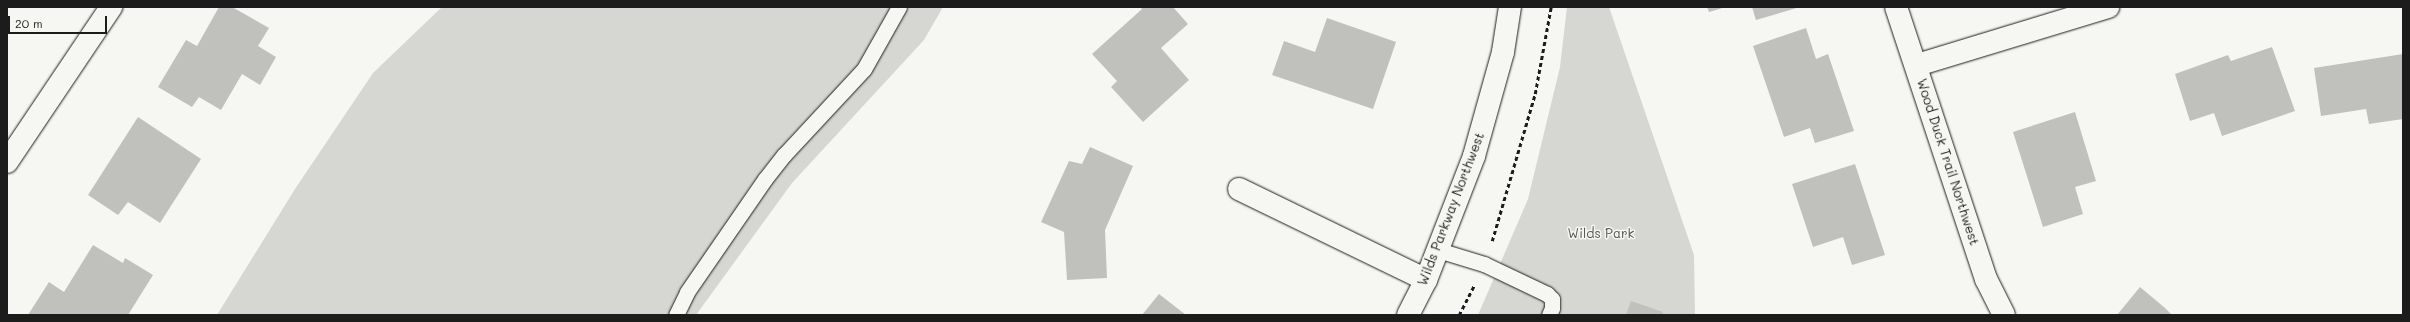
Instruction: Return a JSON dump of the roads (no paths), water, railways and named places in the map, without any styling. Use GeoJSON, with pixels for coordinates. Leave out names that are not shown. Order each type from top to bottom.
{"type":"FeatureCollection","features":[{"type":"Feature","properties":{"kind":"street"},"geometry":{"type":"LineString","coordinates":[[7,162],[111,7]]}},
{"type":"Feature","properties":{"kind":"street","name":"Wilds Parkway Northwest"},"geometry":{"type":"LineString","coordinates":[[1408,315],[1426,280],[1474,156],[1503,52],[1510,7]]}},
{"type":"Feature","properties":{"kind":"street","name":"Wood Duck Trail Northwest"},"geometry":{"type":"LineString","coordinates":[[1896,7],[1917,65],[1986,279],[2004,315]]}},
{"type":"Feature","properties":{"kind":"street"},"geometry":{"type":"LineString","coordinates":[[1917,65],[2108,7]]}},
{"type":"Feature","properties":{"kind":"street"},"geometry":{"type":"LineString","coordinates":[[1239,188],[1426,280]]}},
{"type":"Feature","properties":{"kind":"lane"},"geometry":{"type":"LineString","coordinates":[[676,315],[687,292],[765,179],[784,155],[864,69],[899,7]]}},
{"type":"Feature","properties":{"kind":"lane"},"geometry":{"type":"LineString","coordinates":[[1438,250],[1484,264],[1547,294],[1552,299],[1552,308],[1549,315]]}},
{"type":"Feature","properties":{"kind":"park label","name":"Wilds Park"},"geometry":{"type":"Point","coordinates":[1601,233]}}]}
